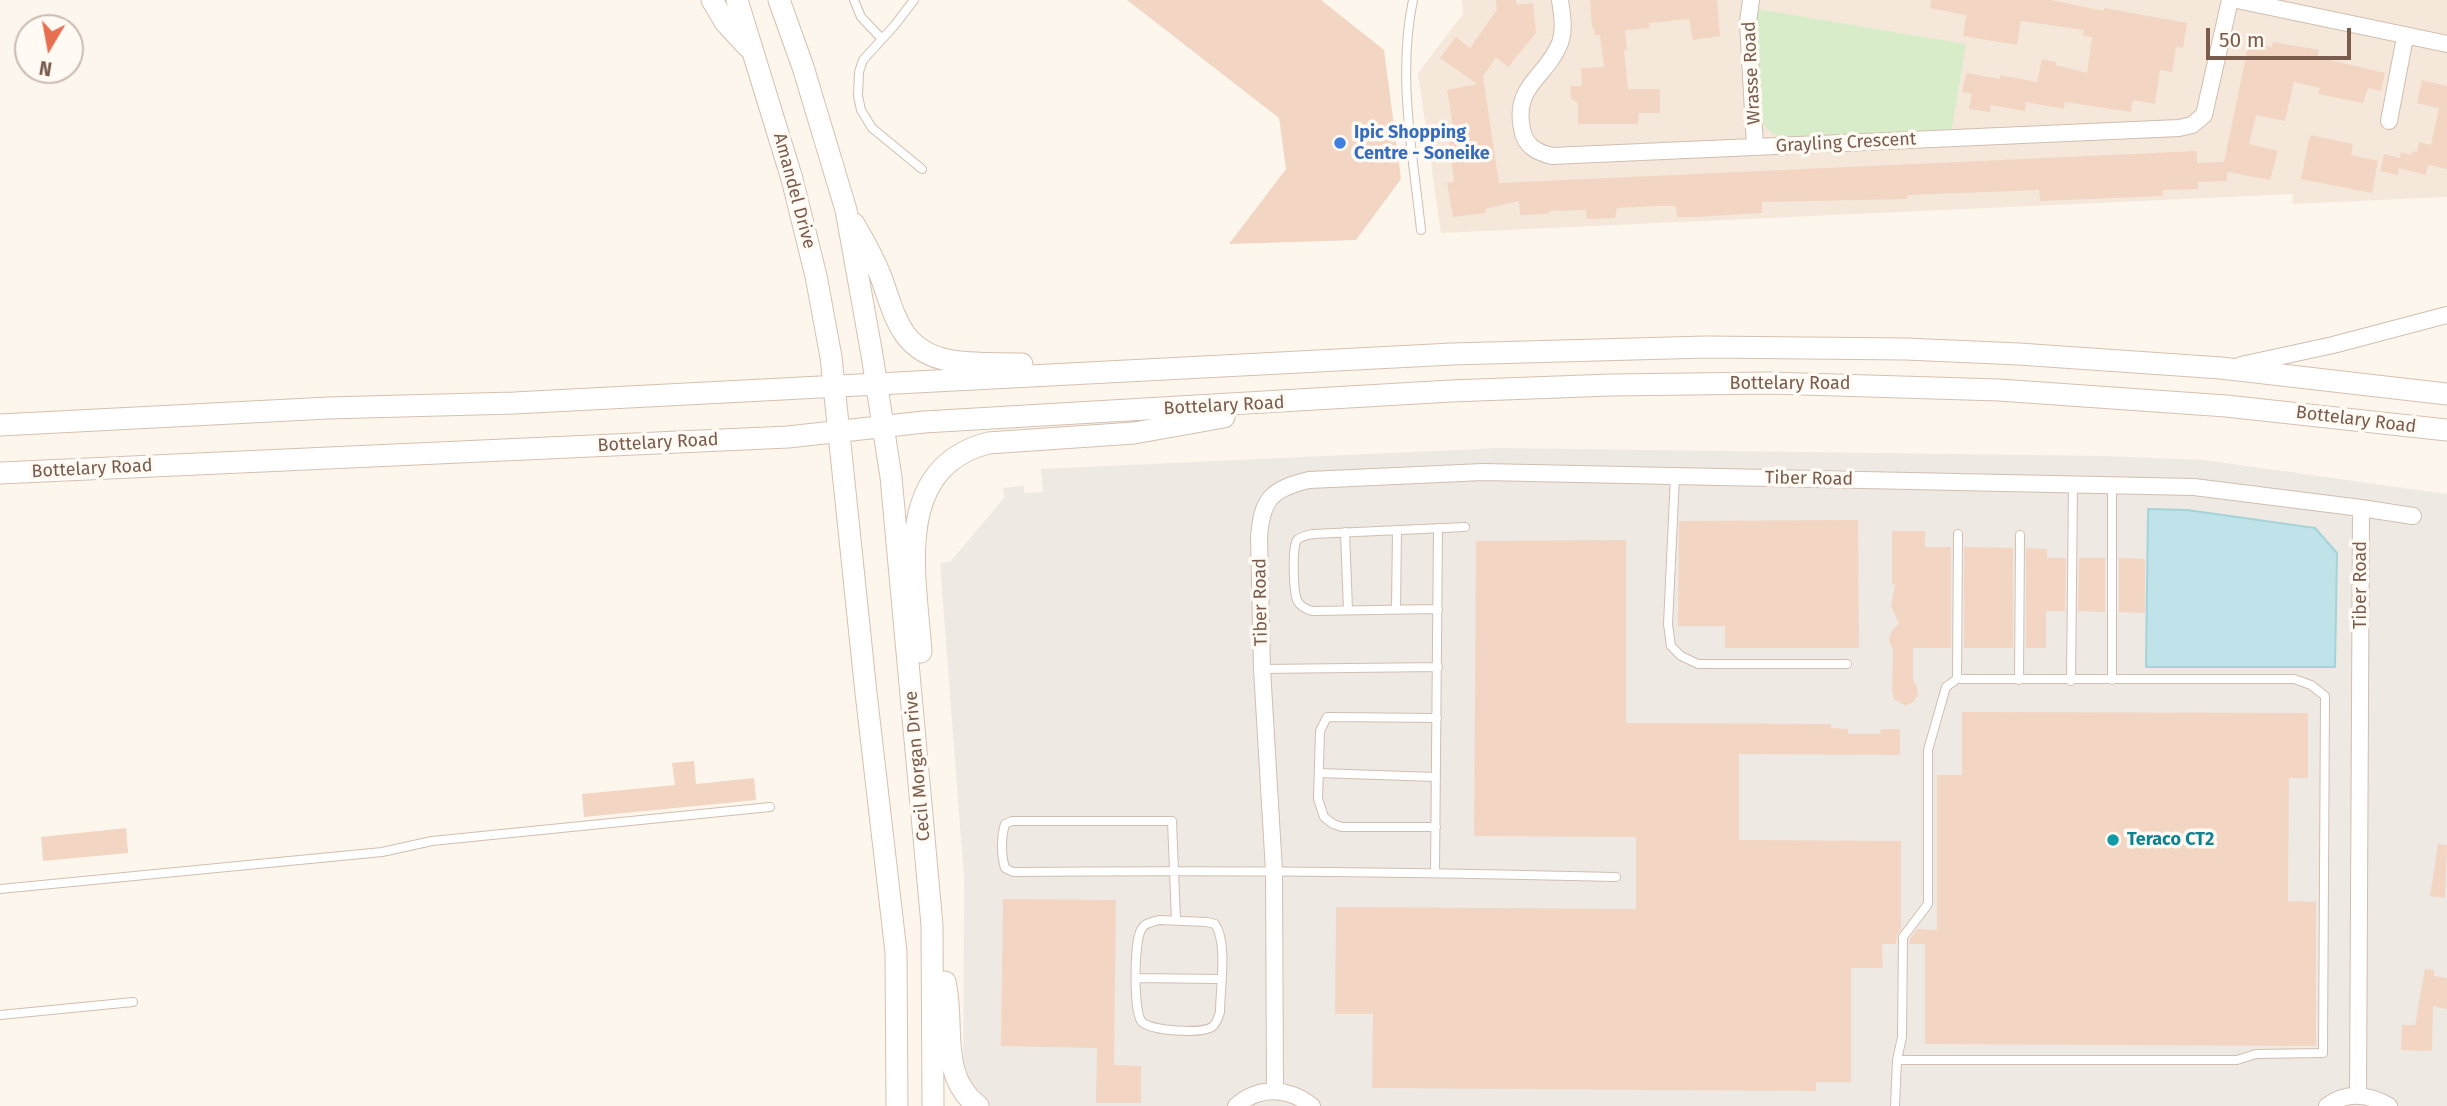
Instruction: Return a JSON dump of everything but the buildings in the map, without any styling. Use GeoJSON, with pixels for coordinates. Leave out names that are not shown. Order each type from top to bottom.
{"type":"FeatureCollection","features":[{"type":"Feature","properties":{"kind":"main road"},"geometry":{"type":"LineString","coordinates":[[712,0],[725,22],[752,51]]}},
{"type":"Feature","properties":{"kind":"main road","name":"Amandel Drive"},"geometry":{"type":"LineString","coordinates":[[737,0],[792,180],[816,276],[835,386],[839,432]]}},
{"type":"Feature","properties":{"kind":"main road"},"geometry":{"type":"LineString","coordinates":[[779,0],[803,67],[846,210],[877,383]]}},
{"type":"Feature","properties":{"kind":"main road"},"geometry":{"type":"LineString","coordinates":[[846,210],[869,252],[894,316],[906,338],[926,353],[966,363],[1069,365],[1144,371]]}},
{"type":"Feature","properties":{"kind":"main road","name":"Bottelary Road"},"geometry":{"type":"LineString","coordinates":[[0,425],[328,408],[514,403],[1452,354],[1706,346],[1943,351],[2221,368],[2447,394]]}},
{"type":"Feature","properties":{"kind":"main road","name":"Cecil Morgan Drive"},"geometry":{"type":"LineString","coordinates":[[877,383],[891,477],[932,925],[933,1106]]}},
{"type":"Feature","properties":{"kind":"main road","name":"Bottelary Road"},"geometry":{"type":"LineString","coordinates":[[0,473],[788,437],[924,422],[1451,391],[1611,385],[1872,385],[2113,397],[2281,411],[2447,430]]}},
{"type":"Feature","properties":{"kind":"main road"},"geometry":{"type":"LineString","coordinates":[[924,830],[927,768],[914,535],[923,501],[933,478],[945,463],[974,446],[988,443],[1134,433],[1326,400]]}},
{"type":"Feature","properties":{"kind":"main road"},"geometry":{"type":"LineString","coordinates":[[839,432],[896,953],[897,1106]]}},
{"type":"Feature","properties":{"kind":"main road"},"geometry":{"type":"LineString","coordinates":[[932,925],[948,991],[950,1054],[960,1086],[978,1106]]}},
{"type":"Feature","properties":{"kind":"street","name":"Grayling Crescent"},"geometry":{"type":"LineString","coordinates":[[1560,0],[1563,29],[1560,43],[1526,90],[1519,113],[1523,136],[1533,149],[1552,156],[2179,128],[2192,125],[2204,116],[2230,0]]}},
{"type":"Feature","properties":{"kind":"street","name":"Wrasse Road"},"geometry":{"type":"LineString","coordinates":[[1751,0],[1748,30],[1755,147]]}},
{"type":"Feature","properties":{"kind":"street"},"geometry":{"type":"LineString","coordinates":[[2237,0],[2447,44]]}},
{"type":"Feature","properties":{"kind":"street"},"geometry":{"type":"LineString","coordinates":[[2389,121],[2405,37]]}},
{"type":"Feature","properties":{"kind":"street"},"geometry":{"type":"LineString","coordinates":[[2221,368],[2274,359],[2447,316]]}},
{"type":"Feature","properties":{"kind":"street","name":"Tiber Road"},"geometry":{"type":"LineString","coordinates":[[1275,1091],[1274,871],[1262,669],[1259,537],[1261,515],[1271,496],[1287,486],[1309,480],[1483,472],[2194,487],[2361,508],[2358,1096]]}},
{"type":"Feature","properties":{"kind":"street"},"geometry":{"type":"LineString","coordinates":[[2361,508],[2413,516]]}},
{"type":"Feature","properties":{"kind":"street"},"geometry":{"type":"LineString","coordinates":[[1236,1106],[1251,1096],[1275,1091],[1294,1095],[1312,1106]]}},
{"type":"Feature","properties":{"kind":"street"},"geometry":{"type":"LineString","coordinates":[[2327,1106],[2346,1097],[2358,1096],[2368,1096],[2389,1106]]}},
{"type":"Feature","properties":{"kind":"lane"},"geometry":{"type":"LineString","coordinates":[[914,0],[863,60],[859,72],[858,96],[865,119],[881,137],[922,169]]}},
{"type":"Feature","properties":{"kind":"lane"},"geometry":{"type":"LineString","coordinates":[[1413,0],[1407,31],[1405,82],[1421,230]]}},
{"type":"Feature","properties":{"kind":"lane"},"geometry":{"type":"LineString","coordinates":[[856,2],[867,26],[882,39]]}},
{"type":"Feature","properties":{"kind":"lane"},"geometry":{"type":"LineString","coordinates":[[1675,476],[1668,624],[1671,646],[1681,656],[1698,664],[1847,664]]}},
{"type":"Feature","properties":{"kind":"lane"},"geometry":{"type":"LineString","coordinates":[[2071,681],[2073,484]]}},
{"type":"Feature","properties":{"kind":"lane"},"geometry":{"type":"LineString","coordinates":[[2112,485],[2112,680]]}},
{"type":"Feature","properties":{"kind":"lane"},"geometry":{"type":"LineString","coordinates":[[1438,609],[1312,611],[1302,607],[1295,596],[1296,542],[1300,537],[1313,534],[1465,527]]}},
{"type":"Feature","properties":{"kind":"lane"},"geometry":{"type":"LineString","coordinates":[[1435,873],[1438,528]]}},
{"type":"Feature","properties":{"kind":"lane"},"geometry":{"type":"LineString","coordinates":[[1396,609],[1397,530]]}},
{"type":"Feature","properties":{"kind":"lane"},"geometry":{"type":"LineString","coordinates":[[1345,532],[1348,610]]}},
{"type":"Feature","properties":{"kind":"lane"},"geometry":{"type":"LineString","coordinates":[[1957,679],[1958,534]]}},
{"type":"Feature","properties":{"kind":"lane"},"geometry":{"type":"LineString","coordinates":[[2019,680],[2020,534]]}},
{"type":"Feature","properties":{"kind":"lane"},"geometry":{"type":"LineString","coordinates":[[1262,669],[1438,667]]}},
{"type":"Feature","properties":{"kind":"lane"},"geometry":{"type":"LineString","coordinates":[[1895,1106],[1897,1060],[1902,1037],[1903,937],[1928,904],[1928,750],[1945,687],[1957,679],[2294,679],[2311,685],[2325,696],[2323,1053],[2256,1054],[2237,1060],[1897,1060]]}},
{"type":"Feature","properties":{"kind":"lane"},"geometry":{"type":"LineString","coordinates":[[1436,827],[1342,827],[1333,824],[1324,817],[1320,809],[1319,774],[1320,731],[1326,717],[1437,718]]}},
{"type":"Feature","properties":{"kind":"lane"},"geometry":{"type":"LineString","coordinates":[[1319,774],[1436,777]]}},
{"type":"Feature","properties":{"kind":"lane"},"geometry":{"type":"LineString","coordinates":[[0,889],[382,852],[432,841],[770,807]]}},
{"type":"Feature","properties":{"kind":"lane"},"geometry":{"type":"LineString","coordinates":[[1176,920],[1173,871],[1172,821],[1012,821],[1005,824],[1002,832],[1003,860],[1005,868],[1013,872],[1173,871],[1274,871],[1616,877]]}},
{"type":"Feature","properties":{"kind":"lane"},"geometry":{"type":"LineString","coordinates":[[1159,919],[1176,920],[1215,924],[1219,930],[1222,944],[1220,1012],[1213,1026],[1180,1031],[1150,1027],[1141,1021],[1136,1010],[1137,978],[1138,942],[1141,930],[1146,924],[1159,919]]}},
{"type":"Feature","properties":{"kind":"lane"},"geometry":{"type":"LineString","coordinates":[[1137,978],[1220,979]]}},
{"type":"Feature","properties":{"kind":"lane"},"geometry":{"type":"LineString","coordinates":[[0,1015],[132,1002]]}},
{"type":"Feature","properties":{"kind":"shaded area"},"geometry":{"type":"Polygon","coordinates":[[[1462,0],[2447,0],[2447,197],[2292,204],[2293,194],[1441,233],[1418,73],[1463,14],[1462,0]]]}},
{"type":"Feature","properties":{"kind":"shaded area"},"geometry":{"type":"Polygon","coordinates":[[[1500,448],[2104,456],[2204,460],[2447,494],[2447,1106],[963,1106],[964,878],[940,563],[950,562],[1004,498],[1003,488],[1024,486],[1024,493],[1043,492],[1041,469],[1500,448]]]}},
{"type":"Feature","properties":{"kind":"green space"},"geometry":{"type":"Polygon","coordinates":[[[1758,9],[1966,44],[1952,129],[1783,137],[1775,135],[1766,128],[1761,117],[1756,18],[1758,9]]]}},
{"type":"Feature","properties":{"kind":"water"},"geometry":{"type":"Polygon","coordinates":[[[2148,509],[2187,510],[2315,528],[2337,553],[2335,667],[2146,667],[2148,509]]]}},
{"type":"Feature","properties":{"kind":"place","name":"Ipic Shopping Centre - Soneike"},"geometry":{"type":"Point","coordinates":[1340,143]}},
{"type":"Feature","properties":{"kind":"place","name":"Teraco CT2"},"geometry":{"type":"Point","coordinates":[2113,840]}}]}
